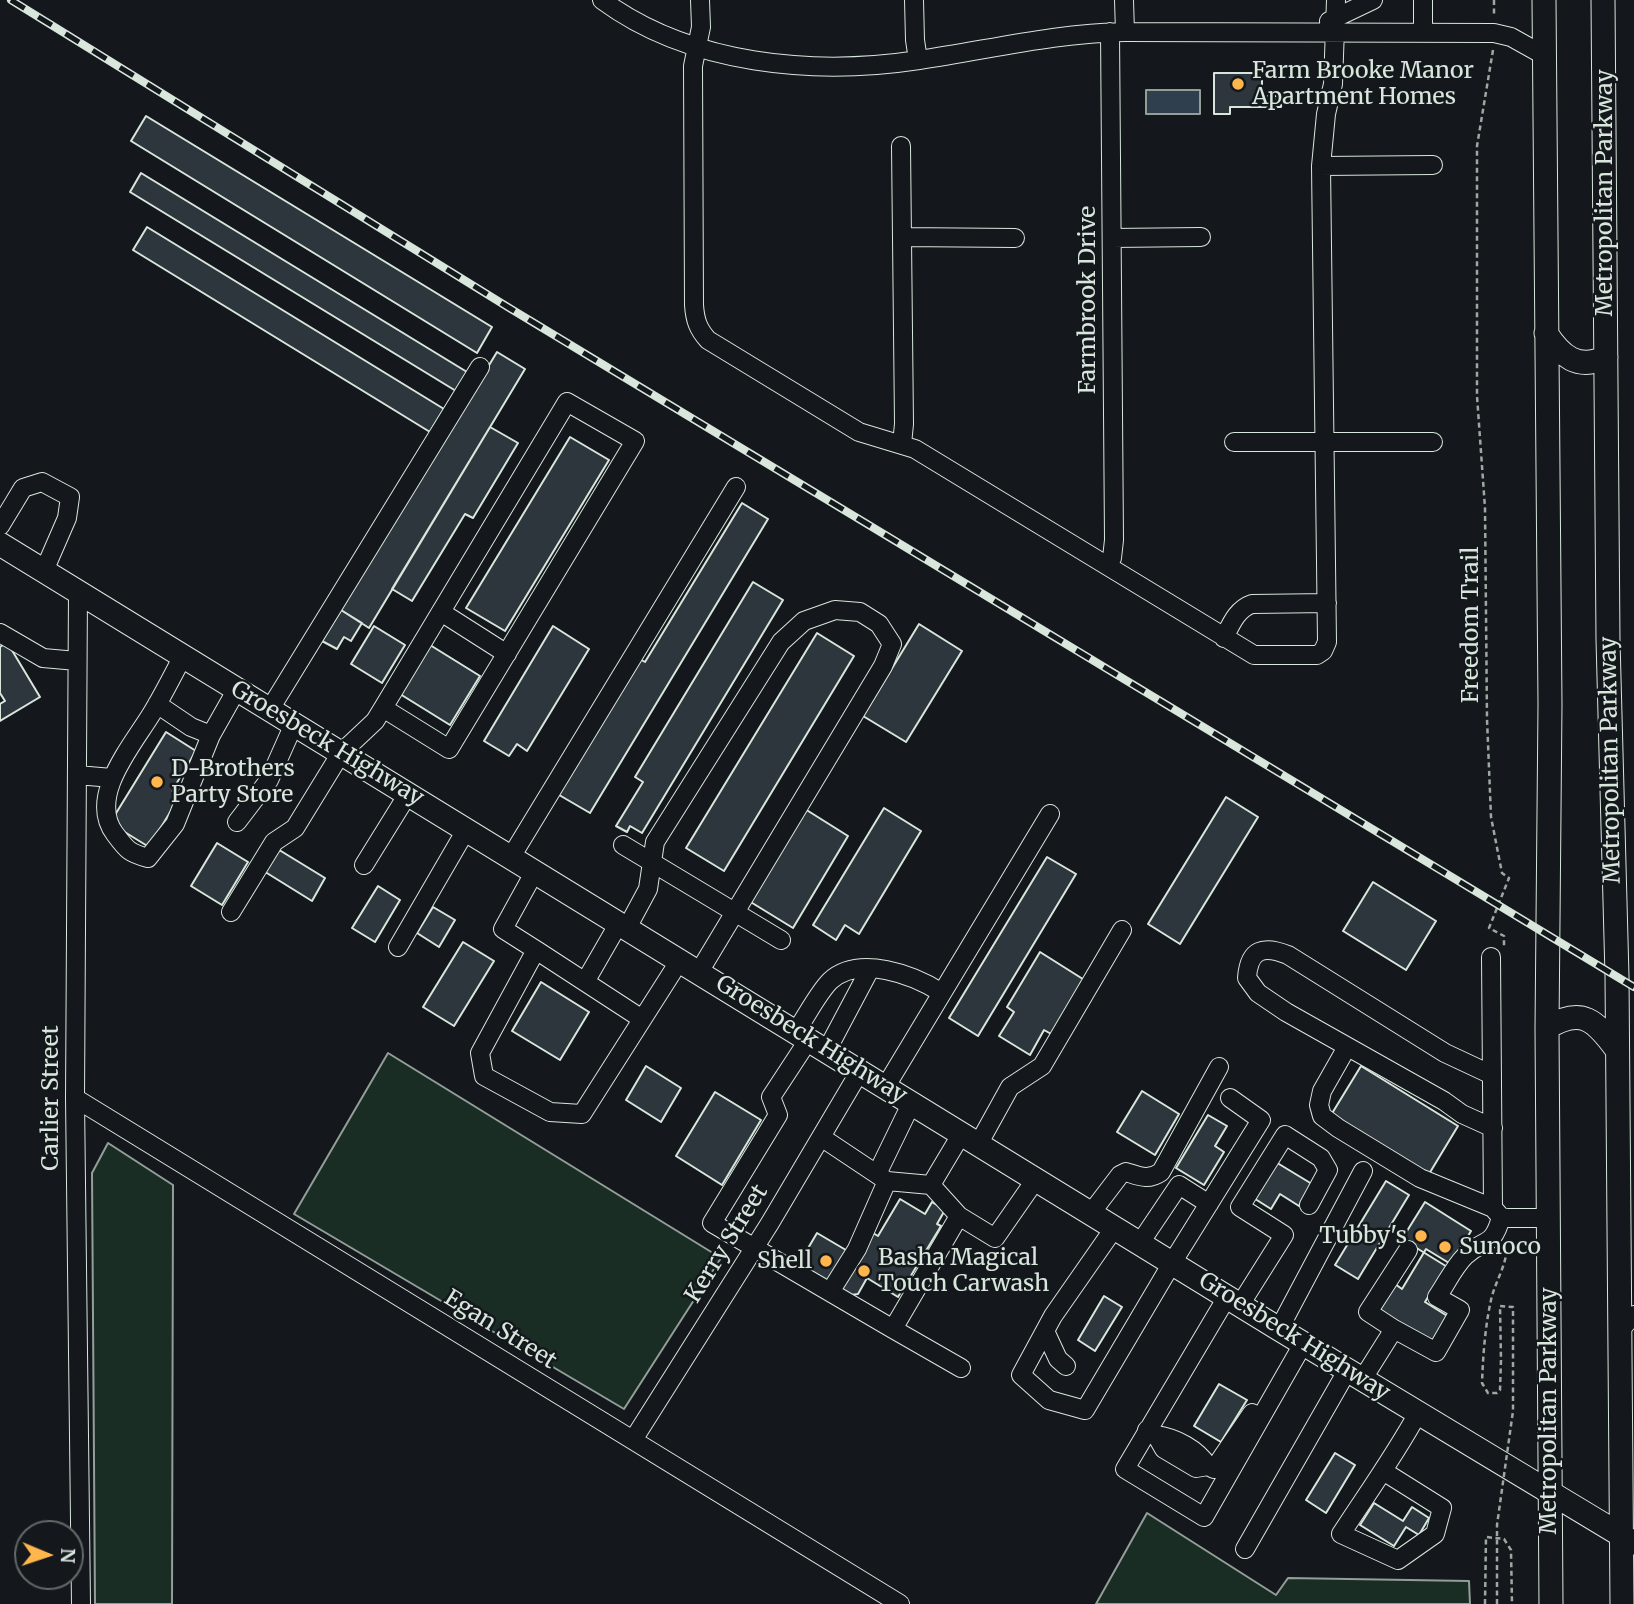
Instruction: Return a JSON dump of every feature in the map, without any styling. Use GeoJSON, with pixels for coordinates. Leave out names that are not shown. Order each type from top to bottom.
{"type":"FeatureCollection","features":[{"type":"Feature","properties":{"kind":"main road","name":"Metropolitan Parkway"},"geometry":{"type":"LineString","coordinates":[[1544,0],[1550,704],[1547,1028],[1551,1604]]}},
{"type":"Feature","properties":{"kind":"main road","name":"Metropolitan Parkway"},"geometry":{"type":"LineString","coordinates":[[1603,0],[1608,640],[1617,1050],[1627,1323],[1628,1540],[1622,1604]]}},
{"type":"Feature","properties":{"kind":"main road"},"geometry":{"type":"LineString","coordinates":[[1546,333],[1555,347],[1572,361],[1589,363],[1606,357]]}},
{"type":"Feature","properties":{"kind":"main road","name":"Groesbeck Highway"},"geometry":{"type":"LineString","coordinates":[[0,544],[1303,1344],[1628,1540]]}},
{"type":"Feature","properties":{"kind":"main road"},"geometry":{"type":"LineString","coordinates":[[1547,1028],[1570,1017],[1585,1018],[1599,1028],[1617,1050]]}},
{"type":"Feature","properties":{"kind":"street"},"geometry":{"type":"LineString","coordinates":[[602,0],[657,32],[697,46],[765,61],[804,65],[869,65],[918,60],[1077,34],[1311,32],[1373,0]]}},
{"type":"Feature","properties":{"kind":"street"},"geometry":{"type":"LineString","coordinates":[[701,0],[701,27],[694,66],[694,305],[695,320],[700,332],[708,340],[859,432],[915,449],[1254,655],[1317,655],[1323,651],[1327,642],[1321,166],[1326,114],[1333,84],[1336,17]]}},
{"type":"Feature","properties":{"kind":"street"},"geometry":{"type":"LineString","coordinates":[[914,0],[918,60]]}},
{"type":"Feature","properties":{"kind":"street","name":"Farmbrook Drive"},"geometry":{"type":"LineString","coordinates":[[1108,566],[1114,540],[1112,238],[1118,32],[1124,0]]}},
{"type":"Feature","properties":{"kind":"street"},"geometry":{"type":"LineString","coordinates":[[1423,0],[1423,33]]}},
{"type":"Feature","properties":{"kind":"street"},"geometry":{"type":"LineString","coordinates":[[1336,17],[1423,33],[1502,34],[1545,56]]}},
{"type":"Feature","properties":{"kind":"street"},"geometry":{"type":"LineString","coordinates":[[901,146],[902,444]]}},
{"type":"Feature","properties":{"kind":"street"},"geometry":{"type":"LineString","coordinates":[[1321,166],[1433,165]]}},
{"type":"Feature","properties":{"kind":"street"},"geometry":{"type":"LineString","coordinates":[[902,237],[1015,238]]}},
{"type":"Feature","properties":{"kind":"street"},"geometry":{"type":"LineString","coordinates":[[1112,238],[1201,237]]}},
{"type":"Feature","properties":{"kind":"street"},"geometry":{"type":"LineString","coordinates":[[270,709],[480,367]]}},
{"type":"Feature","properties":{"kind":"street"},"geometry":{"type":"LineString","coordinates":[[231,912],[274,842],[295,828],[341,752],[375,722],[383,708],[440,612],[567,402],[635,441],[449,749],[383,708]]}},
{"type":"Feature","properties":{"kind":"street"},"geometry":{"type":"LineString","coordinates":[[1234,442],[1433,442]]}},
{"type":"Feature","properties":{"kind":"street"},"geometry":{"type":"LineString","coordinates":[[0,526],[23,488],[42,482],[70,497],[67,518],[44,571]]}},
{"type":"Feature","properties":{"kind":"street"},"geometry":{"type":"LineString","coordinates":[[511,857],[736,487]]}},
{"type":"Feature","properties":{"kind":"street","name":"Carlier Street"},"geometry":{"type":"LineString","coordinates":[[78,592],[75,1098],[81,1604]]}},
{"type":"Feature","properties":{"kind":"street"},"geometry":{"type":"LineString","coordinates":[[1224,638],[1239,611],[1252,604],[1327,603]]}},
{"type":"Feature","properties":{"kind":"street"},"geometry":{"type":"LineString","coordinates":[[536,950],[480,1053],[484,1076],[550,1112],[582,1114],[642,1018],[735,912],[883,666],[892,644],[879,624],[860,612],[835,610],[804,621],[781,642],[655,842],[648,889],[585,982]]}},
{"type":"Feature","properties":{"kind":"street"},"geometry":{"type":"LineString","coordinates":[[440,612],[507,654]]}},
{"type":"Feature","properties":{"kind":"street"},"geometry":{"type":"LineString","coordinates":[[0,633],[43,658],[77,661]]}},
{"type":"Feature","properties":{"kind":"street"},"geometry":{"type":"LineString","coordinates":[[183,656],[157,705],[112,778],[106,803],[106,822],[129,853],[148,858],[175,824],[211,735],[237,689]]}},
{"type":"Feature","properties":{"kind":"street"},"geometry":{"type":"LineString","coordinates":[[157,705],[191,727],[211,735]]}},
{"type":"Feature","properties":{"kind":"street"},"geometry":{"type":"LineString","coordinates":[[237,821],[269,780],[295,724]]}},
{"type":"Feature","properties":{"kind":"street"},"geometry":{"type":"LineString","coordinates":[[77,775],[112,778]]}},
{"type":"Feature","properties":{"kind":"street"},"geometry":{"type":"LineString","coordinates":[[364,865],[408,794]]}},
{"type":"Feature","properties":{"kind":"street"},"geometry":{"type":"LineString","coordinates":[[886,1086],[1050,814]]}},
{"type":"Feature","properties":{"kind":"street"},"geometry":{"type":"LineString","coordinates":[[398,947],[466,830]]}},
{"type":"Feature","properties":{"kind":"street"},"geometry":{"type":"LineString","coordinates":[[623,845],[781,940]]}},
{"type":"Feature","properties":{"kind":"street"},"geometry":{"type":"LineString","coordinates":[[535,871],[503,929],[642,1018]]}},
{"type":"Feature","properties":{"kind":"street"},"geometry":{"type":"LineString","coordinates":[[932,1185],[1010,1087],[1042,1066],[1122,930]]}},
{"type":"Feature","properties":{"kind":"street"},"geometry":{"type":"LineString","coordinates":[[1492,1075],[1444,1053],[1288,955],[1274,949],[1264,949],[1255,954],[1247,978],[1258,993],[1462,1114],[1493,1128]]}},
{"type":"Feature","properties":{"kind":"street"},"geometry":{"type":"LineString","coordinates":[[1408,1250],[1368,1312],[1436,1352],[1460,1310],[1437,1297],[1467,1254],[1495,1235],[1497,1212],[1492,1075],[1498,953]]}},
{"type":"Feature","properties":{"kind":"street"},"geometry":{"type":"LineString","coordinates":[[870,969],[811,1040],[771,1097],[778,1115],[712,1223],[961,1368]]}},
{"type":"Feature","properties":{"kind":"street"},"geometry":{"type":"LineString","coordinates":[[811,1040],[830,981],[849,970],[893,970],[925,982],[942,993]]}},
{"type":"Feature","properties":{"kind":"street"},"geometry":{"type":"LineString","coordinates":[[1347,1047],[1322,1091],[1319,1105],[1322,1116],[1420,1178],[1497,1212],[1548,1218]]}},
{"type":"Feature","properties":{"kind":"street"},"geometry":{"type":"LineString","coordinates":[[1091,1213],[1120,1175],[1126,1172],[1144,1179],[1161,1172],[1219,1067]]}},
{"type":"Feature","properties":{"kind":"street","name":"Kerry Street"},"geometry":{"type":"LineString","coordinates":[[633,1440],[754,1248],[860,1071]]}},
{"type":"Feature","properties":{"kind":"street","name":"Egan Street"},"geometry":{"type":"LineString","coordinates":[[75,1098],[900,1604]]}},
{"type":"Feature","properties":{"kind":"street"},"geometry":{"type":"LineString","coordinates":[[1115,1227],[1045,1331],[1021,1375],[1049,1400],[1085,1410],[1172,1263],[1261,1121],[1230,1098]]}},
{"type":"Feature","properties":{"kind":"street"},"geometry":{"type":"LineString","coordinates":[[830,1292],[857,1249],[912,1102]]}},
{"type":"Feature","properties":{"kind":"street"},"geometry":{"type":"LineString","coordinates":[[1303,1344],[1204,1517],[1125,1469],[1152,1433],[1234,1301],[1284,1235],[1240,1207],[1286,1135],[1321,1158],[1328,1170],[1309,1205]]}},
{"type":"Feature","properties":{"kind":"street"},"geometry":{"type":"LineString","coordinates":[[821,1137],[882,1177],[932,1185],[959,1216],[995,1238],[1036,1179]]}},
{"type":"Feature","properties":{"kind":"street"},"geometry":{"type":"LineString","coordinates":[[1279,1329],[1363,1171]]}},
{"type":"Feature","properties":{"kind":"street"},"geometry":{"type":"LineString","coordinates":[[1322,1181],[1349,1197]]}},
{"type":"Feature","properties":{"kind":"street"},"geometry":{"type":"LineString","coordinates":[[1140,1243],[1179,1185],[1209,1204]]}},
{"type":"Feature","properties":{"kind":"street"},"geometry":{"type":"LineString","coordinates":[[893,1329],[959,1216]]}},
{"type":"Feature","properties":{"kind":"street"},"geometry":{"type":"LineString","coordinates":[[1245,1549],[1355,1375],[1394,1329]]}},
{"type":"Feature","properties":{"kind":"street"},"geometry":{"type":"LineString","coordinates":[[1045,1331],[1058,1359],[1066,1366]]}},
{"type":"Feature","properties":{"kind":"street"},"geometry":{"type":"LineString","coordinates":[[1152,1433],[1164,1449],[1196,1468],[1208,1466],[1214,1469],[1257,1405],[1268,1405]]}},
{"type":"Feature","properties":{"kind":"street"},"geometry":{"type":"LineString","coordinates":[[1383,1471],[1442,1508],[1435,1534],[1398,1560],[1341,1534],[1418,1413]]}},
{"type":"Feature","properties":{"kind":"path"},"geometry":{"type":"LineString","coordinates":[[1494,0],[1494,23]]}},
{"type":"Feature","properties":{"kind":"path","name":"Freedom Trail"},"geometry":{"type":"LineString","coordinates":[[1493,51],[1477,146],[1477,396],[1485,508],[1491,817],[1502,873],[1509,878],[1489,928],[1504,936],[1498,953]]}},
{"type":"Feature","properties":{"kind":"path"},"geometry":{"type":"LineString","coordinates":[[1497,1604],[1497,1525],[1513,1411],[1513,1307],[1500,1307],[1500,1390],[1497,1394],[1488,1393],[1482,1383],[1489,1310],[1505,1265],[1507,1251]]}},
{"type":"Feature","properties":{"kind":"path"},"geometry":{"type":"LineString","coordinates":[[1485,1604],[1486,1537],[1493,1536],[1504,1539],[1511,1550],[1512,1604]]}},
{"type":"Feature","properties":{"kind":"green space"},"geometry":{"type":"Polygon","coordinates":[[[388,1053],[721,1258],[624,1409],[294,1214],[388,1053]]]}},
{"type":"Feature","properties":{"kind":"green space"},"geometry":{"type":"Polygon","coordinates":[[[108,1143],[173,1185],[172,1604],[95,1604],[92,1173],[108,1143]]]}},
{"type":"Feature","properties":{"kind":"green space"},"geometry":{"type":"Polygon","coordinates":[[[1147,1513],[1276,1595],[1288,1578],[1469,1581],[1470,1604],[1096,1604],[1147,1513]]]}},
{"type":"Feature","properties":{"kind":"water"},"geometry":{"type":"Polygon","coordinates":[[[1146,90],[1200,90],[1200,114],[1146,114],[1146,90]]]}},
{"type":"Feature","properties":{"kind":"building","name":"Farm Brooke Manor Apartment Homes"},"geometry":{"type":"Polygon","coordinates":[[[1214,73],[1262,73],[1262,96],[1282,96],[1281,107],[1230,107],[1230,114],[1214,114],[1214,73]]]}},
{"type":"Feature","properties":{"kind":"building"},"geometry":{"type":"Polygon","coordinates":[[[146,116],[492,327],[477,353],[131,141],[146,116]]]}},
{"type":"Feature","properties":{"kind":"building"},"geometry":{"type":"Polygon","coordinates":[[[141,173],[467,372],[456,391],[130,192],[141,173]]]}},
{"type":"Feature","properties":{"kind":"building"},"geometry":{"type":"Polygon","coordinates":[[[147,227],[444,409],[430,432],[133,250],[147,227]]]}},
{"type":"Feature","properties":{"kind":"building"},"geometry":{"type":"Polygon","coordinates":[[[497,352],[525,369],[369,628],[341,610],[497,352]]]}},
{"type":"Feature","properties":{"kind":"building"},"geometry":{"type":"Polygon","coordinates":[[[490,427],[518,443],[473,518],[465,514],[412,601],[392,589],[490,427]]]}},
{"type":"Feature","properties":{"kind":"building"},"geometry":{"type":"Polygon","coordinates":[[[570,437],[609,460],[505,631],[466,608],[570,437]]]}},
{"type":"Feature","properties":{"kind":"building"},"geometry":{"type":"Polygon","coordinates":[[[742,503],[768,519],[590,813],[554,792],[636,657],[645,662],[742,503]]]}},
{"type":"Feature","properties":{"kind":"building"},"geometry":{"type":"Polygon","coordinates":[[[753,582],[783,600],[642,833],[630,826],[627,832],[616,826],[643,782],[635,777],[753,582]]]}},
{"type":"Feature","properties":{"kind":"building"},"geometry":{"type":"Polygon","coordinates":[[[341,610],[362,623],[351,641],[344,637],[337,649],[322,641],[341,610]]]}},
{"type":"Feature","properties":{"kind":"building"},"geometry":{"type":"Polygon","coordinates":[[[919,624],[962,651],[906,742],[863,716],[919,624]]]}},
{"type":"Feature","properties":{"kind":"building"},"geometry":{"type":"Polygon","coordinates":[[[374,626],[405,645],[382,683],[351,664],[374,626]]]}},
{"type":"Feature","properties":{"kind":"building"},"geometry":{"type":"Polygon","coordinates":[[[553,626],[589,649],[527,751],[517,744],[509,756],[484,741],[553,626]]]}},
{"type":"Feature","properties":{"kind":"building"},"geometry":{"type":"Polygon","coordinates":[[[817,633],[854,656],[724,871],[686,848],[817,633]]]}},
{"type":"Feature","properties":{"kind":"building"},"geometry":{"type":"Polygon","coordinates":[[[7,642],[40,697],[0,721],[0,704],[5,701],[0,693],[0,647],[7,642]]]}},
{"type":"Feature","properties":{"kind":"building"},"geometry":{"type":"Polygon","coordinates":[[[430,645],[480,676],[450,725],[400,694],[430,645]]]}},
{"type":"Feature","properties":{"kind":"building"},"geometry":{"type":"Polygon","coordinates":[[[166,732],[196,751],[172,791],[180,796],[149,847],[110,823],[166,732]]]}},
{"type":"Feature","properties":{"kind":"building"},"geometry":{"type":"Polygon","coordinates":[[[1226,797],[1258,817],[1180,944],[1148,924],[1226,797]]]}},
{"type":"Feature","properties":{"kind":"building"},"geometry":{"type":"Polygon","coordinates":[[[884,808],[921,831],[859,934],[845,925],[836,940],[813,925],[884,808]]]}},
{"type":"Feature","properties":{"kind":"building"},"geometry":{"type":"Polygon","coordinates":[[[805,809],[848,836],[793,928],[749,901],[805,809]]]}},
{"type":"Feature","properties":{"kind":"building"},"geometry":{"type":"Polygon","coordinates":[[[217,843],[248,862],[222,905],[191,886],[217,843]]]}},
{"type":"Feature","properties":{"kind":"building"},"geometry":{"type":"Polygon","coordinates":[[[276,848],[325,878],[312,901],[262,870],[276,848]]]}},
{"type":"Feature","properties":{"kind":"building"},"geometry":{"type":"Polygon","coordinates":[[[1047,857],[1076,874],[978,1036],[949,1018],[1047,857]]]}},
{"type":"Feature","properties":{"kind":"building"},"geometry":{"type":"Polygon","coordinates":[[[1373,882],[1436,921],[1406,970],[1343,931],[1373,882]]]}},
{"type":"Feature","properties":{"kind":"building"},"geometry":{"type":"Polygon","coordinates":[[[378,886],[400,900],[375,942],[352,928],[378,886]]]}},
{"type":"Feature","properties":{"kind":"building"},"geometry":{"type":"Polygon","coordinates":[[[433,907],[455,920],[439,947],[417,933],[433,907]]]}},
{"type":"Feature","properties":{"kind":"building"},"geometry":{"type":"Polygon","coordinates":[[[463,942],[494,961],[454,1026],[423,1007],[463,942]]]}},
{"type":"Feature","properties":{"kind":"building"},"geometry":{"type":"Polygon","coordinates":[[[1040,952],[1086,981],[1053,1035],[1044,1030],[1030,1055],[999,1036],[1014,1012],[1007,1007],[1040,952]]]}},
{"type":"Feature","properties":{"kind":"building"},"geometry":{"type":"Polygon","coordinates":[[[541,982],[589,1012],[560,1060],[512,1031],[541,982]]]}},
{"type":"Feature","properties":{"kind":"building"},"geometry":{"type":"Polygon","coordinates":[[[646,1066],[681,1088],[661,1122],[626,1100],[646,1066]]]}},
{"type":"Feature","properties":{"kind":"building"},"geometry":{"type":"Polygon","coordinates":[[[1361,1066],[1458,1126],[1429,1174],[1331,1115],[1361,1066]]]}},
{"type":"Feature","properties":{"kind":"building"},"geometry":{"type":"Polygon","coordinates":[[[1142,1091],[1179,1114],[1155,1155],[1117,1132],[1142,1091]]]}},
{"type":"Feature","properties":{"kind":"building"},"geometry":{"type":"Polygon","coordinates":[[[715,1092],[761,1120],[722,1185],[676,1156],[715,1092]]]}},
{"type":"Feature","properties":{"kind":"building"},"geometry":{"type":"Polygon","coordinates":[[[1208,1115],[1227,1126],[1215,1146],[1224,1152],[1204,1185],[1176,1168],[1208,1115]]]}},
{"type":"Feature","properties":{"kind":"building"},"geometry":{"type":"Polygon","coordinates":[[[1274,1161],[1312,1184],[1299,1206],[1280,1194],[1271,1209],[1252,1197],[1274,1161]]]}},
{"type":"Feature","properties":{"kind":"building"},"geometry":{"type":"Polygon","coordinates":[[[1386,1181],[1409,1195],[1358,1279],[1335,1265],[1386,1181]]]}},
{"type":"Feature","properties":{"kind":"building"},"geometry":{"type":"Polygon","coordinates":[[[900,1199],[925,1214],[932,1202],[945,1210],[937,1224],[941,1226],[898,1297],[867,1278],[858,1294],[851,1295],[843,1290],[842,1284],[873,1233],[878,1236],[900,1199]]]}},
{"type":"Feature","properties":{"kind":"building"},"geometry":{"type":"Polygon","coordinates":[[[1425,1202],[1471,1231],[1449,1268],[1402,1239],[1425,1202]]]}},
{"type":"Feature","properties":{"kind":"building"},"geometry":{"type":"Polygon","coordinates":[[[817,1233],[851,1253],[830,1287],[797,1267],[817,1233]]]}},
{"type":"Feature","properties":{"kind":"building"},"geometry":{"type":"Polygon","coordinates":[[[1426,1249],[1449,1263],[1425,1302],[1449,1317],[1434,1344],[1379,1311],[1395,1284],[1402,1289],[1426,1249]]]}},
{"type":"Feature","properties":{"kind":"building"},"geometry":{"type":"Polygon","coordinates":[[[1104,1296],[1122,1307],[1095,1351],[1078,1340],[1104,1296]]]}},
{"type":"Feature","properties":{"kind":"building"},"geometry":{"type":"Polygon","coordinates":[[[1219,1384],[1247,1400],[1221,1442],[1194,1426],[1219,1384]]]}},
{"type":"Feature","properties":{"kind":"building"},"geometry":{"type":"Polygon","coordinates":[[[1335,1453],[1355,1465],[1326,1513],[1306,1500],[1335,1453]]]}},
{"type":"Feature","properties":{"kind":"building"},"geometry":{"type":"Polygon","coordinates":[[[1374,1503],[1403,1521],[1412,1507],[1429,1518],[1419,1535],[1406,1527],[1394,1546],[1360,1525],[1374,1503]]]}},
{"type":"Feature","properties":{"kind":"railway"},"geometry":{"type":"LineString","coordinates":[[11,0],[511,309],[1634,987]]}},
{"type":"Feature","properties":{"kind":"place","name":"Farm Brooke Manor Apartment Homes"},"geometry":{"type":"Point","coordinates":[1238,84]}},
{"type":"Feature","properties":{"kind":"place","name":"D-Brothers Party Store"},"geometry":{"type":"Point","coordinates":[157,782]}},
{"type":"Feature","properties":{"kind":"place","name":"Tubby's"},"geometry":{"type":"Point","coordinates":[1421,1236]}},
{"type":"Feature","properties":{"kind":"place","name":"Sunoco"},"geometry":{"type":"Point","coordinates":[1445,1247]}},
{"type":"Feature","properties":{"kind":"place","name":"Shell"},"geometry":{"type":"Point","coordinates":[826,1261]}},
{"type":"Feature","properties":{"kind":"place","name":"Basha Magical Touch Carwash"},"geometry":{"type":"Point","coordinates":[864,1271]}}]}
